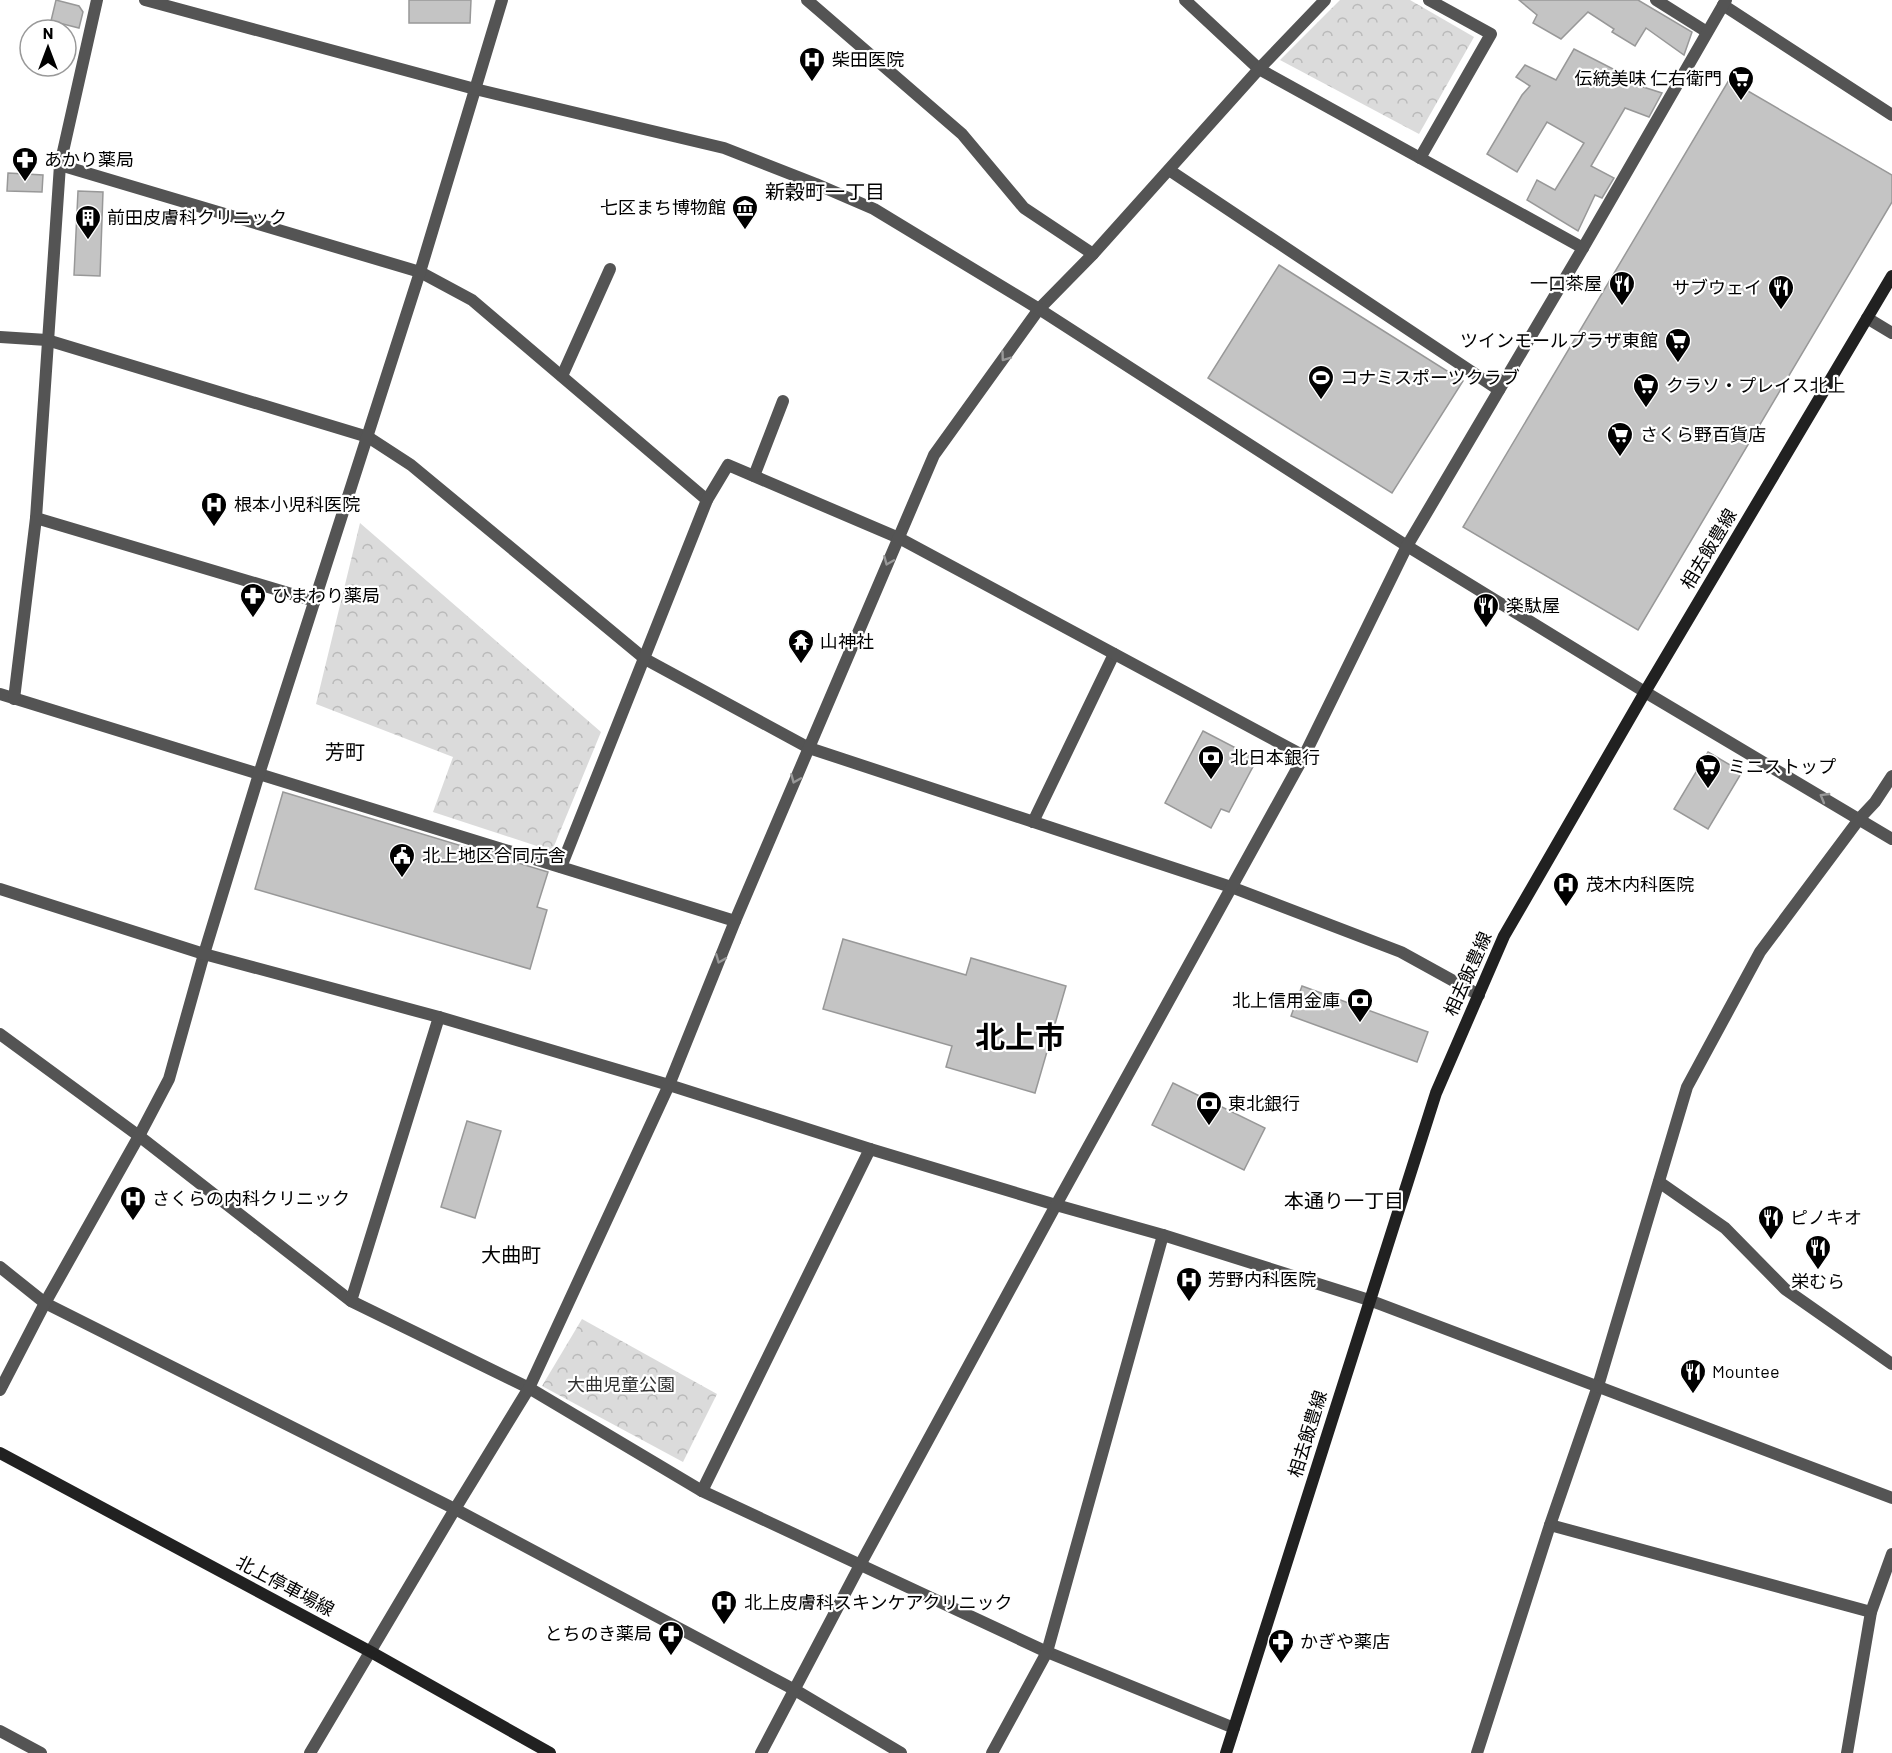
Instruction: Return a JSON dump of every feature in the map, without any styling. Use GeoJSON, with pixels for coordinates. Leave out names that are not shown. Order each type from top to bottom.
{"type":"FeatureCollection","features":[{"type":"Feature","properties":{"kind":"main road","name":"相去飯豊線"},"geometry":{"type":"LineString","coordinates":[[1226,1753],[1436,1093],[1504,936],[1645,692],[1892,276]]}},
{"type":"Feature","properties":{"kind":"main road","name":"北上停車場線"},"geometry":{"type":"LineString","coordinates":[[0,1454],[370,1652],[550,1753]]}},
{"type":"Feature","properties":{"kind":"street"},"geometry":{"type":"LineString","coordinates":[[14,699],[36,518],[60,165],[97,0]]}},
{"type":"Feature","properties":{"kind":"street"},"geometry":{"type":"LineString","coordinates":[[146,0],[475,89],[724,148],[874,209],[1039,309],[1407,546],[1645,692],[1892,839]]}},
{"type":"Feature","properties":{"kind":"street"},"geometry":{"type":"LineString","coordinates":[[0,1390],[45,1303],[169,1079],[204,954],[259,774],[420,273],[502,0]]}},
{"type":"Feature","properties":{"kind":"street"},"geometry":{"type":"LineString","coordinates":[[807,0],[962,134],[1024,208],[1093,254]]}},
{"type":"Feature","properties":{"kind":"street"},"geometry":{"type":"LineString","coordinates":[[1185,0],[1259,69],[1583,248]]}},
{"type":"Feature","properties":{"kind":"street"},"geometry":{"type":"LineString","coordinates":[[310,1753],[529,1388],[669,1085],[735,921],[934,455],[1039,309],[1093,254],[1259,69],[1325,0]]}},
{"type":"Feature","properties":{"kind":"street"},"geometry":{"type":"LineString","coordinates":[[1420,158],[1491,33],[1429,0]]}},
{"type":"Feature","properties":{"kind":"street"},"geometry":{"type":"LineString","coordinates":[[1656,0],[1707,33]]}},
{"type":"Feature","properties":{"kind":"street"},"geometry":{"type":"LineString","coordinates":[[761,1753],[860,1565],[1056,1205],[1304,756],[1407,546],[1724,3],[1892,115]]}},
{"type":"Feature","properties":{"kind":"street"},"geometry":{"type":"LineString","coordinates":[[60,165],[420,273],[472,300],[707,500]]}},
{"type":"Feature","properties":{"kind":"street"},"geometry":{"type":"LineString","coordinates":[[1169,170],[1499,390]]}},
{"type":"Feature","properties":{"kind":"street"},"geometry":{"type":"LineString","coordinates":[[562,376],[610,269]]}},
{"type":"Feature","properties":{"kind":"street"},"geometry":{"type":"LineString","coordinates":[[1868,318],[1892,333]]}},
{"type":"Feature","properties":{"kind":"street"},"geometry":{"type":"LineString","coordinates":[[0,337],[47,340],[368,437],[411,465],[645,659],[809,748],[1232,887],[1401,952],[1479,994]]}},
{"type":"Feature","properties":{"kind":"street"},"geometry":{"type":"LineString","coordinates":[[754,476],[783,401]]}},
{"type":"Feature","properties":{"kind":"street"},"geometry":{"type":"LineString","coordinates":[[561,867],[707,500],[728,465],[898,538],[1304,756]]}},
{"type":"Feature","properties":{"kind":"street"},"geometry":{"type":"LineString","coordinates":[[36,518],[315,601]]}},
{"type":"Feature","properties":{"kind":"street"},"geometry":{"type":"LineString","coordinates":[[1033,822],[1114,654]]}},
{"type":"Feature","properties":{"kind":"street"},"geometry":{"type":"LineString","coordinates":[[0,694],[735,921]]}},
{"type":"Feature","properties":{"kind":"street"},"geometry":{"type":"LineString","coordinates":[[1477,1753],[1550,1525],[1598,1386],[1687,1087],[1760,952],[1860,818],[1875,802],[1892,776]]}},
{"type":"Feature","properties":{"kind":"street"},"geometry":{"type":"LineString","coordinates":[[0,889],[204,954],[439,1017],[669,1085],[870,1149],[1056,1205],[1163,1234],[1369,1300],[1892,1497]]}},
{"type":"Feature","properties":{"kind":"street"},"geometry":{"type":"LineString","coordinates":[[351,1301],[439,1017]]}},
{"type":"Feature","properties":{"kind":"street"},"geometry":{"type":"LineString","coordinates":[[0,1034],[139,1136],[351,1301],[529,1388],[702,1491],[1047,1652],[1234,1728]]}},
{"type":"Feature","properties":{"kind":"street"},"geometry":{"type":"LineString","coordinates":[[702,1491],[870,1149]]}},
{"type":"Feature","properties":{"kind":"street"},"geometry":{"type":"LineString","coordinates":[[1659,1182],[1725,1228],[1785,1289],[1892,1364]]}},
{"type":"Feature","properties":{"kind":"street"},"geometry":{"type":"LineString","coordinates":[[992,1753],[1047,1652],[1163,1234]]}},
{"type":"Feature","properties":{"kind":"street"},"geometry":{"type":"LineString","coordinates":[[0,1267],[45,1303],[455,1509],[795,1690],[901,1753]]}},
{"type":"Feature","properties":{"kind":"street"},"geometry":{"type":"LineString","coordinates":[[1550,1525],[1871,1612]]}},
{"type":"Feature","properties":{"kind":"street"},"geometry":{"type":"LineString","coordinates":[[1847,1753],[1871,1612],[1892,1554]]}},
{"type":"Feature","properties":{"kind":"street"},"geometry":{"type":"LineString","coordinates":[[0,1731],[41,1753]]}},
{"type":"Feature","properties":{"kind":"green space"},"geometry":{"type":"Polygon","coordinates":[[[1340,0],[1410,0],[1474,37],[1419,134],[1280,60],[1340,0]]]}},
{"type":"Feature","properties":{"kind":"green space"},"geometry":{"type":"Polygon","coordinates":[[[360,523],[601,732],[552,851],[433,812],[453,757],[316,704],[360,523]]]}},
{"type":"Feature","properties":{"kind":"green space","name":"大曲児童公園"},"geometry":{"type":"Polygon","coordinates":[[[582,1319],[717,1394],[683,1462],[542,1386],[582,1319]]]}},
{"type":"Feature","properties":{"kind":"building"},"geometry":{"type":"Polygon","coordinates":[[[56,0],[79,6],[83,12],[79,28],[78,18],[52,18],[56,0]]]}},
{"type":"Feature","properties":{"kind":"building"},"geometry":{"type":"Polygon","coordinates":[[[409,0],[471,0],[470,23],[409,23],[409,0]]]}},
{"type":"Feature","properties":{"kind":"building"},"geometry":{"type":"Polygon","coordinates":[[[1519,0],[1638,0],[1692,32],[1684,55],[1646,28],[1635,46],[1612,32],[1614,29],[1588,12],[1561,39],[1533,23],[1537,15],[1519,0]]]}},
{"type":"Feature","properties":{"kind":"building"},"geometry":{"type":"Polygon","coordinates":[[[1574,49],[1619,72],[1615,78],[1662,93],[1649,117],[1625,108],[1591,166],[1614,178],[1602,198],[1595,195],[1578,231],[1527,200],[1537,180],[1555,190],[1584,143],[1547,122],[1517,172],[1487,154],[1522,95],[1530,86],[1516,77],[1525,65],[1556,80],[1574,49]]]}},
{"type":"Feature","properties":{"kind":"building","name":"ツインモールプラザ東館"},"geometry":{"type":"Polygon","coordinates":[[[1729,80],[1892,175],[1892,202],[1638,630],[1463,527],[1729,80]]]}},
{"type":"Feature","properties":{"kind":"building","name":"あかり薬局"},"geometry":{"type":"Polygon","coordinates":[[[8,173],[43,175],[42,192],[7,191],[8,173]]]}},
{"type":"Feature","properties":{"kind":"building","name":"前田皮膚科クリニック"},"geometry":{"type":"Polygon","coordinates":[[[78,191],[103,192],[100,276],[74,275],[78,191]]]}},
{"type":"Feature","properties":{"kind":"building"},"geometry":{"type":"Polygon","coordinates":[[[1279,265],[1463,381],[1392,493],[1208,378],[1279,265]]]}},
{"type":"Feature","properties":{"kind":"building","name":"北日本銀行"},"geometry":{"type":"Polygon","coordinates":[[[1203,731],[1257,759],[1229,812],[1221,809],[1211,828],[1165,803],[1203,731]]]}},
{"type":"Feature","properties":{"kind":"building","name":"ミニストップ"},"geometry":{"type":"Polygon","coordinates":[[[1708,752],[1742,772],[1708,829],[1674,809],[1708,752]]]}},
{"type":"Feature","properties":{"kind":"building","name":"北上地区合同庁舎"},"geometry":{"type":"Polygon","coordinates":[[[283,792],[548,872],[537,907],[547,910],[530,969],[255,889],[283,792]]]}},
{"type":"Feature","properties":{"kind":"building"},"geometry":{"type":"Polygon","coordinates":[[[843,939],[966,975],[971,958],[1066,986],[1035,1093],[946,1067],[952,1046],[823,1009],[843,939]]]}},
{"type":"Feature","properties":{"kind":"building","name":"北上信用金庫"},"geometry":{"type":"Polygon","coordinates":[[[1302,986],[1428,1032],[1417,1062],[1291,1016],[1302,986]]]}},
{"type":"Feature","properties":{"kind":"building","name":"東北銀行"},"geometry":{"type":"Polygon","coordinates":[[[1173,1083],[1265,1128],[1244,1170],[1152,1125],[1173,1083]]]}},
{"type":"Feature","properties":{"kind":"building"},"geometry":{"type":"Polygon","coordinates":[[[467,1121],[501,1131],[475,1218],[441,1207],[467,1121]]]}},
{"type":"Feature","properties":{"kind":"place","name":"柴田医院"},"geometry":{"type":"Point","coordinates":[812,83]}},
{"type":"Feature","properties":{"kind":"place","name":"伝統美味 仁右衛門"},"geometry":{"type":"Point","coordinates":[1741,102]}},
{"type":"Feature","properties":{"kind":"place","name":"あかり薬局"},"geometry":{"type":"Point","coordinates":[25,183]}},
{"type":"Feature","properties":{"kind":"place","name":"七区まち博物館"},"geometry":{"type":"Point","coordinates":[745,231]}},
{"type":"Feature","properties":{"kind":"place","name":"前田皮膚科クリニック"},"geometry":{"type":"Point","coordinates":[88,241]}},
{"type":"Feature","properties":{"kind":"place","name":"一口茶屋"},"geometry":{"type":"Point","coordinates":[1622,307]}},
{"type":"Feature","properties":{"kind":"place","name":"サブウェイ"},"geometry":{"type":"Point","coordinates":[1781,311]}},
{"type":"Feature","properties":{"kind":"place","name":"ツインモールプラザ東館"},"geometry":{"type":"Point","coordinates":[1678,364]}},
{"type":"Feature","properties":{"kind":"place","name":"コナミスポーツクラブ"},"geometry":{"type":"Point","coordinates":[1321,401]}},
{"type":"Feature","properties":{"kind":"place","name":"クラソ・プレイス北上"},"geometry":{"type":"Point","coordinates":[1646,409]}},
{"type":"Feature","properties":{"kind":"place","name":"さくら野百貨店"},"geometry":{"type":"Point","coordinates":[1620,458]}},
{"type":"Feature","properties":{"kind":"place","name":"根本小児科医院"},"geometry":{"type":"Point","coordinates":[214,528]}},
{"type":"Feature","properties":{"kind":"place","name":"ひまわり薬局"},"geometry":{"type":"Point","coordinates":[253,619]}},
{"type":"Feature","properties":{"kind":"place","name":"楽駄屋"},"geometry":{"type":"Point","coordinates":[1486,629]}},
{"type":"Feature","properties":{"kind":"place","name":"山神社"},"geometry":{"type":"Point","coordinates":[801,665]}},
{"type":"Feature","properties":{"kind":"place","name":"北日本銀行"},"geometry":{"type":"Point","coordinates":[1211,781]}},
{"type":"Feature","properties":{"kind":"place","name":"ミニストップ"},"geometry":{"type":"Point","coordinates":[1708,790]}},
{"type":"Feature","properties":{"kind":"place","name":"北上地区合同庁舎"},"geometry":{"type":"Point","coordinates":[402,879]}},
{"type":"Feature","properties":{"kind":"place","name":"茂木内科医院"},"geometry":{"type":"Point","coordinates":[1566,908]}},
{"type":"Feature","properties":{"kind":"place","name":"北上信用金庫"},"geometry":{"type":"Point","coordinates":[1360,1024]}},
{"type":"Feature","properties":{"kind":"place","name":"東北銀行"},"geometry":{"type":"Point","coordinates":[1209,1127]}},
{"type":"Feature","properties":{"kind":"place","name":"さくらの内科クリニック"},"geometry":{"type":"Point","coordinates":[133,1222]}},
{"type":"Feature","properties":{"kind":"place","name":"ピノキオ"},"geometry":{"type":"Point","coordinates":[1771,1241]}},
{"type":"Feature","properties":{"kind":"place","name":"栄むら"},"geometry":{"type":"Point","coordinates":[1818,1271]}},
{"type":"Feature","properties":{"kind":"place","name":"芳野内科医院"},"geometry":{"type":"Point","coordinates":[1189,1303]}},
{"type":"Feature","properties":{"kind":"place","name":"Mountee"},"geometry":{"type":"Point","coordinates":[1693,1395]}},
{"type":"Feature","properties":{"kind":"place","name":"北上皮膚科スキンケアクリニック"},"geometry":{"type":"Point","coordinates":[724,1626]}},
{"type":"Feature","properties":{"kind":"place","name":"とちのき薬局"},"geometry":{"type":"Point","coordinates":[671,1657]}},
{"type":"Feature","properties":{"kind":"place","name":"かぎや薬店"},"geometry":{"type":"Point","coordinates":[1281,1665]}},
{"type":"Feature","properties":{"kind":"district","name":"新穀町一丁目"},"geometry":{"type":"Point","coordinates":[825,192]}},
{"type":"Feature","properties":{"kind":"district","name":"芳町"},"geometry":{"type":"Point","coordinates":[345,752]}},
{"type":"Feature","properties":{"kind":"district","name":"北上市"},"geometry":{"type":"Point","coordinates":[1020,1038]}},
{"type":"Feature","properties":{"kind":"district","name":"本通り一丁目"},"geometry":{"type":"Point","coordinates":[1344,1201]}},
{"type":"Feature","properties":{"kind":"district","name":"大曲町"},"geometry":{"type":"Point","coordinates":[511,1255]}}]}
